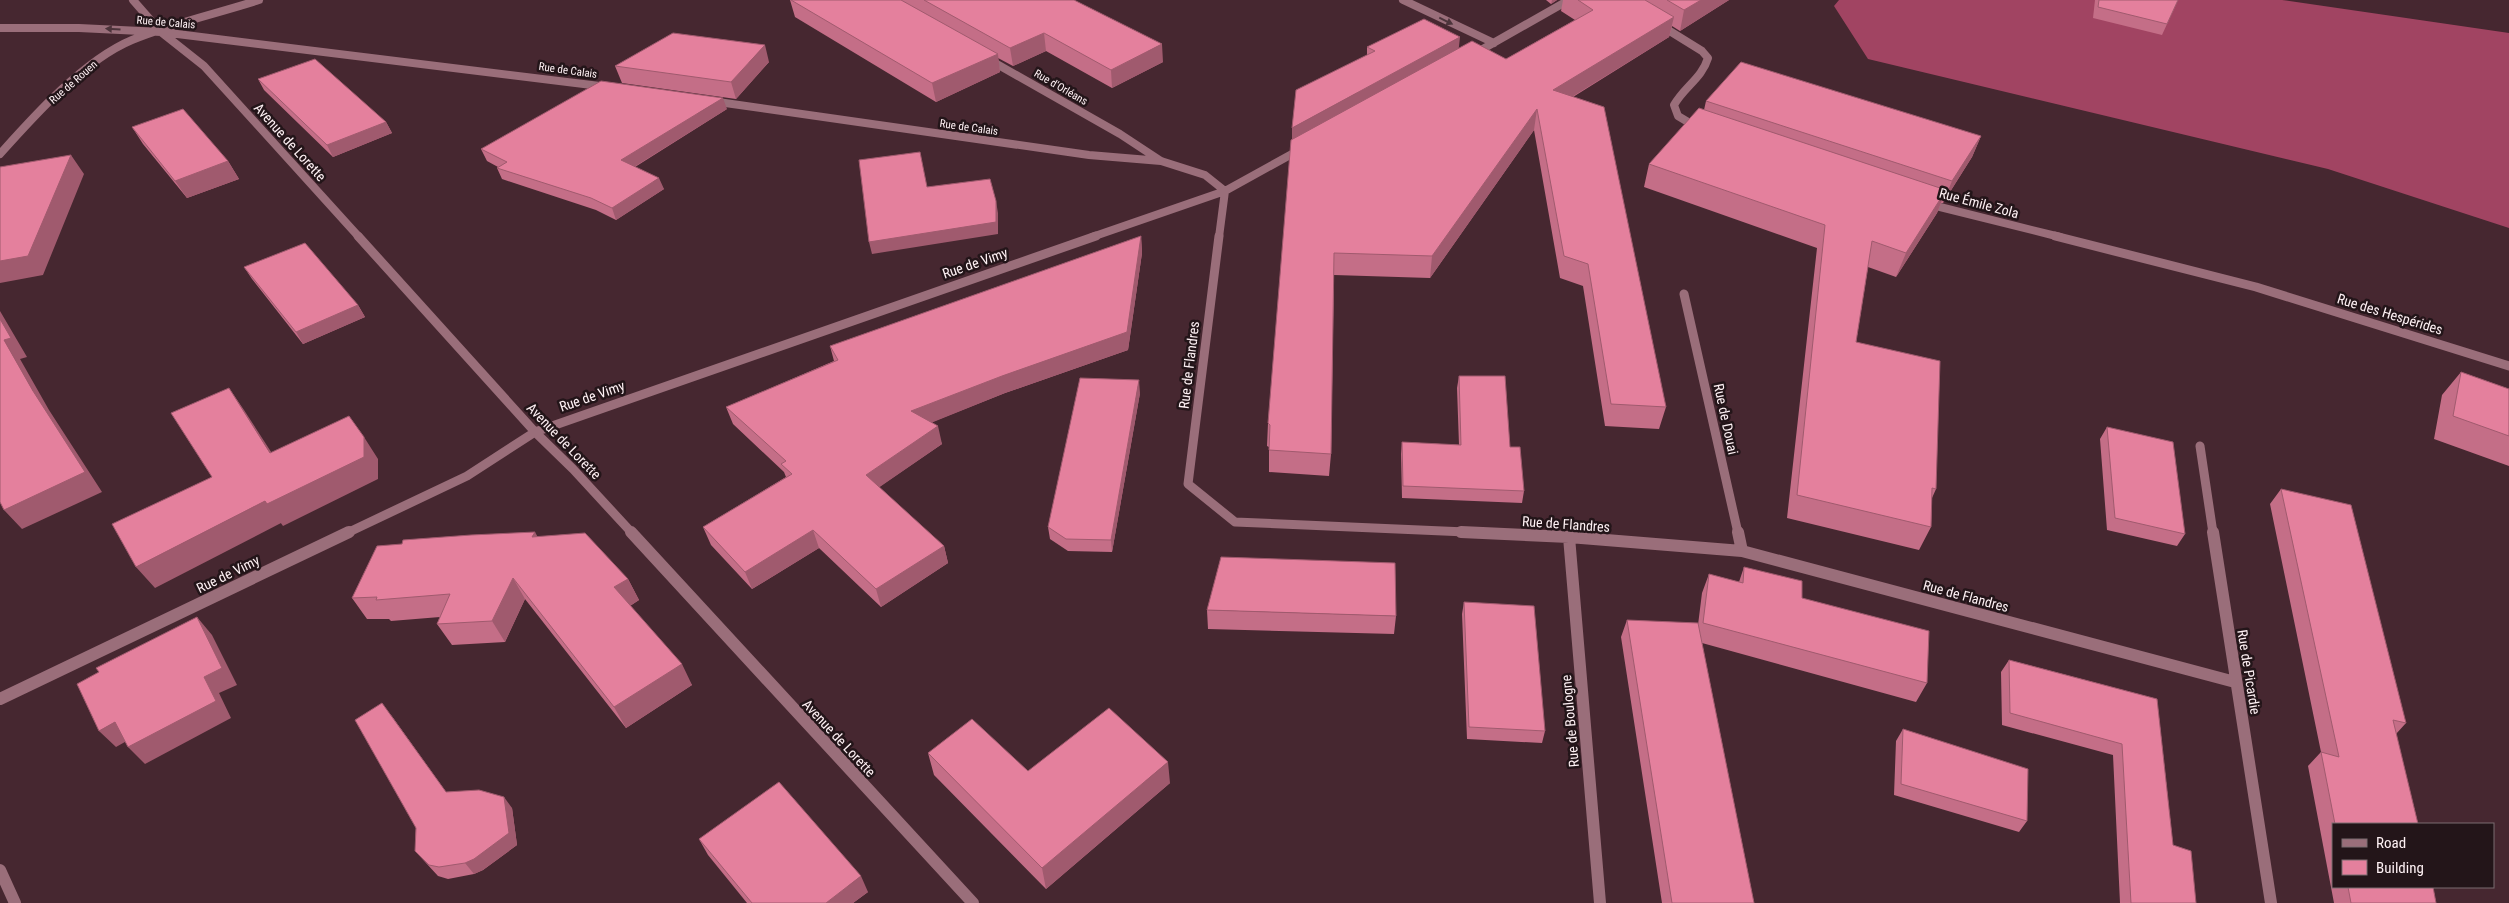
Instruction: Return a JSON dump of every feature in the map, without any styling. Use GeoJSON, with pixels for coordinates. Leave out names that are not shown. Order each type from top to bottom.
{"type":"FeatureCollection","features":[{"type":"Feature","properties":{"kind":"street","name":"Avenue de Lorette"},"geometry":{"type":"LineString","coordinates":[[133,0],[161,32],[204,66],[535,432],[579,476],[972,903]]}},
{"type":"Feature","properties":{"kind":"street","name":"Rue de Rouen"},"geometry":{"type":"LineString","coordinates":[[0,154],[23,128],[68,84],[98,60],[131,40],[259,0]]}},
{"type":"Feature","properties":{"kind":"street"},"geometry":{"type":"LineString","coordinates":[[1402,0],[1494,43]]}},
{"type":"Feature","properties":{"kind":"street"},"geometry":{"type":"LineString","coordinates":[[1467,58],[1569,0]]}},
{"type":"Feature","properties":{"kind":"street"},"geometry":{"type":"LineString","coordinates":[[1651,19],[1702,51],[1708,58],[1701,76],[1678,96],[1674,105],[1678,116],[1702,130]]}},
{"type":"Feature","properties":{"kind":"street","name":"Rue de Calais"},"geometry":{"type":"LineString","coordinates":[[0,28],[80,28],[161,32],[260,42],[621,89]]}},
{"type":"Feature","properties":{"kind":"street","name":"Rue d'Orléans"},"geometry":{"type":"LineString","coordinates":[[984,56],[1120,134],[1161,161],[1205,175],[1225,191]]}},
{"type":"Feature","properties":{"kind":"street","name":"Rue de Calais"},"geometry":{"type":"LineString","coordinates":[[699,100],[1089,155],[1161,161]]}},
{"type":"Feature","properties":{"kind":"street","name":"Rue de Vimy"},"geometry":{"type":"LineString","coordinates":[[0,700],[467,476],[535,432],[1225,191],[1310,144]]}},
{"type":"Feature","properties":{"kind":"street","name":"Rue de Flandres"},"geometry":{"type":"LineString","coordinates":[[1225,191],[1188,484],[1235,522],[1569,537],[1742,551],[2235,682]]}},
{"type":"Feature","properties":{"kind":"street","name":"Rue Émile Zola"},"geometry":{"type":"LineString","coordinates":[[1915,200],[2264,289]]}},
{"type":"Feature","properties":{"kind":"street","name":"Rue des Hespérides"},"geometry":{"type":"LineString","coordinates":[[2264,289],[2509,366]]}},
{"type":"Feature","properties":{"kind":"street","name":"Rue de Douai"},"geometry":{"type":"LineString","coordinates":[[1684,294],[1742,551]]}},
{"type":"Feature","properties":{"kind":"street","name":"Rue de Picardie"},"geometry":{"type":"LineString","coordinates":[[2200,446],[2235,682],[2272,903]]}},
{"type":"Feature","properties":{"kind":"street","name":"Rue de Boulogne"},"geometry":{"type":"LineString","coordinates":[[1569,537],[1600,903]]}},
{"type":"Feature","properties":{"kind":"street"},"geometry":{"type":"LineString","coordinates":[[0,870],[15,903]]}},
{"type":"Feature","properties":{"kind":"shaded area"},"geometry":{"type":"Polygon","coordinates":[[[1839,0],[2282,0],[2509,33],[2509,228],[2328,169],[1868,59],[1834,6],[1839,0]]]}},
{"type":"Feature","properties":{"kind":"building"},"geometry":{"type":"Polygon","coordinates":[[[791,0],[901,0],[998,54],[932,83],[791,0]]]}},
{"type":"Feature","properties":{"kind":"building"},"geometry":{"type":"Polygon","coordinates":[[[924,0],[1074,0],[1162,44],[1111,70],[1044,33],[1010,48],[924,0]]]}},
{"type":"Feature","properties":{"kind":"building"},"geometry":{"type":"Polygon","coordinates":[[[1578,0],[1645,0],[1674,17],[1553,90],[1604,107],[1666,407],[1611,404],[1588,264],[1564,256],[1537,109],[1432,256],[1334,253],[1331,454],[1269,450],[1270,425],[1268,423],[1291,140],[1472,41],[1506,59],[1593,10],[1578,0]]]}},
{"type":"Feature","properties":{"kind":"building"},"geometry":{"type":"Polygon","coordinates":[[[1667,0],[1701,0],[1684,10],[1667,0]]]}},
{"type":"Feature","properties":{"kind":"building"},"geometry":{"type":"Polygon","coordinates":[[[2099,0],[2178,0],[2167,24],[2098,7],[2099,0]]]}},
{"type":"Feature","properties":{"kind":"building"},"geometry":{"type":"Polygon","coordinates":[[[1424,19],[1460,37],[1292,128],[1296,90],[1375,51],[1367,47],[1424,19]]]}},
{"type":"Feature","properties":{"kind":"building"},"geometry":{"type":"Polygon","coordinates":[[[673,33],[765,45],[731,82],[615,66],[673,33]]]}},
{"type":"Feature","properties":{"kind":"building"},"geometry":{"type":"Polygon","coordinates":[[[315,59],[386,122],[327,145],[258,79],[315,59]]]}},
{"type":"Feature","properties":{"kind":"building"},"geometry":{"type":"Polygon","coordinates":[[[1741,62],[1981,136],[1952,181],[1706,101],[1741,62]]]}},
{"type":"Feature","properties":{"kind":"building"},"geometry":{"type":"Polygon","coordinates":[[[601,81],[723,98],[621,160],[659,178],[612,208],[591,198],[497,168],[507,162],[481,149],[601,81]]]}},
{"type":"Feature","properties":{"kind":"building"},"geometry":{"type":"Polygon","coordinates":[[[1699,108],[1946,190],[1906,253],[1872,241],[1856,342],[1940,361],[1936,489],[1932,488],[1931,527],[1797,495],[1825,225],[1649,164],[1699,108]]]}},
{"type":"Feature","properties":{"kind":"building"},"geometry":{"type":"Polygon","coordinates":[[[183,109],[228,161],[175,181],[132,127],[183,109]]]}},
{"type":"Feature","properties":{"kind":"building"},"geometry":{"type":"Polygon","coordinates":[[[920,152],[927,187],[990,179],[996,201],[996,222],[869,242],[859,160],[920,152]]]}},
{"type":"Feature","properties":{"kind":"building"},"geometry":{"type":"Polygon","coordinates":[[[71,155],[28,256],[0,261],[0,167],[71,155]]]}},
{"type":"Feature","properties":{"kind":"building"},"geometry":{"type":"Polygon","coordinates":[[[1141,236],[1127,332],[1002,376],[911,411],[938,426],[866,475],[944,546],[876,589],[813,530],[745,572],[703,527],[792,474],[781,464],[786,461],[726,407],[838,360],[830,346],[1141,236]]]}},
{"type":"Feature","properties":{"kind":"building"},"geometry":{"type":"Polygon","coordinates":[[[305,243],[358,305],[296,332],[244,267],[305,243]]]}},
{"type":"Feature","properties":{"kind":"building"},"geometry":{"type":"Polygon","coordinates":[[[0,319],[11,338],[4,340],[33,391],[85,472],[4,510],[0,502],[0,319]]]}},
{"type":"Feature","properties":{"kind":"building"},"geometry":{"type":"Polygon","coordinates":[[[2461,372],[2509,389],[2509,436],[2453,416],[2461,372]]]}},
{"type":"Feature","properties":{"kind":"building"},"geometry":{"type":"Polygon","coordinates":[[[1459,376],[1505,376],[1510,447],[1520,447],[1524,491],[1403,486],[1402,442],[1461,445],[1459,376]]]}},
{"type":"Feature","properties":{"kind":"building"},"geometry":{"type":"Polygon","coordinates":[[[1080,378],[1139,380],[1111,540],[1066,539],[1048,527],[1080,378]]]}},
{"type":"Feature","properties":{"kind":"building"},"geometry":{"type":"Polygon","coordinates":[[[229,388],[270,453],[349,416],[364,437],[364,457],[267,504],[265,501],[136,567],[112,524],[212,477],[171,413],[229,388]]]}},
{"type":"Feature","properties":{"kind":"building"},"geometry":{"type":"Polygon","coordinates":[[[2107,427],[2173,442],[2185,534],[2115,518],[2107,427]]]}},
{"type":"Feature","properties":{"kind":"building"},"geometry":{"type":"Polygon","coordinates":[[[2281,489],[2351,505],[2406,723],[2393,720],[2418,823],[2335,823],[2321,752],[2339,757],[2281,489]]]}},
{"type":"Feature","properties":{"kind":"building"},"geometry":{"type":"Polygon","coordinates":[[[535,532],[532,537],[585,533],[628,579],[614,587],[682,664],[614,707],[513,578],[492,621],[437,624],[450,594],[376,600],[377,597],[352,598],[377,546],[402,544],[403,540],[535,532]]]}},
{"type":"Feature","properties":{"kind":"building"},"geometry":{"type":"Polygon","coordinates":[[[1221,557],[1395,563],[1396,616],[1207,610],[1221,557]]]}},
{"type":"Feature","properties":{"kind":"building"},"geometry":{"type":"Polygon","coordinates":[[[1744,567],[1802,581],[1802,598],[1929,631],[1927,683],[1703,623],[1709,574],[1743,583],[1744,567]]]}},
{"type":"Feature","properties":{"kind":"building"},"geometry":{"type":"Polygon","coordinates":[[[1464,602],[1534,606],[1545,731],[1469,727],[1464,602]]]}},
{"type":"Feature","properties":{"kind":"building"},"geometry":{"type":"Polygon","coordinates":[[[197,617],[222,668],[204,677],[216,701],[128,747],[115,722],[99,731],[77,684],[99,672],[96,668],[197,617]]]}},
{"type":"Feature","properties":{"kind":"building"},"geometry":{"type":"Polygon","coordinates":[[[1627,620],[1698,623],[1754,903],[1672,903],[1627,620]]]}},
{"type":"Feature","properties":{"kind":"building"},"geometry":{"type":"Polygon","coordinates":[[[2009,660],[2157,699],[2173,845],[2191,851],[2196,903],[2131,903],[2122,744],[2010,713],[2009,660]]]}},
{"type":"Feature","properties":{"kind":"building"},"geometry":{"type":"Polygon","coordinates":[[[382,703],[446,792],[479,790],[504,797],[509,833],[474,859],[465,863],[439,867],[429,865],[415,851],[416,828],[355,720],[382,703]]]}},
{"type":"Feature","properties":{"kind":"building"},"geometry":{"type":"Polygon","coordinates":[[[1109,708],[1168,762],[1042,868],[928,753],[972,719],[1028,771],[1109,708]]]}},
{"type":"Feature","properties":{"kind":"building"},"geometry":{"type":"Polygon","coordinates":[[[1903,729],[2028,769],[2027,821],[1901,784],[1903,729]]]}},
{"type":"Feature","properties":{"kind":"building"},"geometry":{"type":"Polygon","coordinates":[[[779,782],[861,876],[826,903],[752,903],[699,839],[779,782]]]}},
{"type":"Feature","properties":{"kind":"building"},"geometry":{"type":"Polygon","coordinates":[[[2348,888],[2433,888],[2436,903],[2351,903],[2348,888]]]}}]}
